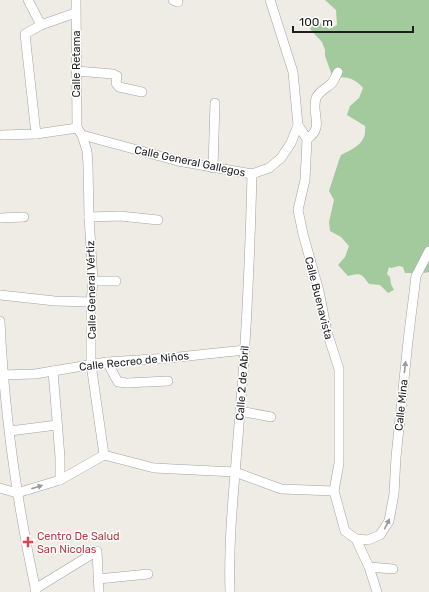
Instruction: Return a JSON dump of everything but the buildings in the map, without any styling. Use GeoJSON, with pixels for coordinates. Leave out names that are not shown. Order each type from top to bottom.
{"type":"FeatureCollection","features":[{"type":"Feature","properties":{"kind":"street"},"geometry":{"type":"LineString","coordinates":[[28,0],[41,25]]}},
{"type":"Feature","properties":{"kind":"street","name":"Calle Retama"},"geometry":{"type":"LineString","coordinates":[[76,0],[76,71],[79,131]]}},
{"type":"Feature","properties":{"kind":"street"},"geometry":{"type":"LineString","coordinates":[[270,0],[293,72],[298,126],[307,138],[316,131],[316,98],[320,92],[331,83],[338,72]]}},
{"type":"Feature","properties":{"kind":"street"},"geometry":{"type":"LineString","coordinates":[[36,134],[25,36],[27,32],[41,25],[75,13]]}},
{"type":"Feature","properties":{"kind":"street"},"geometry":{"type":"LineString","coordinates":[[76,71],[116,74],[116,83],[119,87],[142,92]]}},
{"type":"Feature","properties":{"kind":"street"},"geometry":{"type":"LineString","coordinates":[[213,168],[215,103]]}},
{"type":"Feature","properties":{"kind":"street","name":"Calle General Gallegos"},"geometry":{"type":"LineString","coordinates":[[79,131],[171,159],[213,168],[252,174],[269,168],[280,158],[291,144],[298,126]]}},
{"type":"Feature","properties":{"kind":"street"},"geometry":{"type":"LineString","coordinates":[[1,136],[79,131]]}},
{"type":"Feature","properties":{"kind":"street","name":"Calle General Vértiz"},"geometry":{"type":"LineString","coordinates":[[79,131],[87,151],[93,281],[91,302],[91,364],[104,455]]}},
{"type":"Feature","properties":{"kind":"street","name":"Calle Buenavista"},"geometry":{"type":"LineString","coordinates":[[307,138],[305,180],[298,210],[319,291],[327,332],[339,370],[339,463],[334,491],[345,531],[356,539],[369,567],[377,592]]}},
{"type":"Feature","properties":{"kind":"street","name":"Calle 2 de Abril"},"geometry":{"type":"LineString","coordinates":[[230,592],[229,565],[249,278],[252,174]]}},
{"type":"Feature","properties":{"kind":"street"},"geometry":{"type":"LineString","coordinates":[[89,217],[120,216],[158,220]]}},
{"type":"Feature","properties":{"kind":"street"},"geometry":{"type":"LineString","coordinates":[[0,218],[24,217]]}},
{"type":"Feature","properties":{"kind":"street","name":"Calle Mina"},"geometry":{"type":"LineString","coordinates":[[356,539],[368,540],[380,535],[390,520],[394,494],[400,411],[416,276],[429,251]]}},
{"type":"Feature","properties":{"kind":"street"},"geometry":{"type":"LineString","coordinates":[[93,281],[116,281]]}},
{"type":"Feature","properties":{"kind":"street"},"geometry":{"type":"LineString","coordinates":[[0,294],[55,301],[91,302]]}},
{"type":"Feature","properties":{"kind":"street"},"geometry":{"type":"LineString","coordinates":[[0,321],[2,375],[17,493],[35,590],[97,551],[99,592]]}},
{"type":"Feature","properties":{"kind":"street","name":"Calle Recreo de Niños"},"geometry":{"type":"LineString","coordinates":[[2,375],[35,374],[107,362],[169,358],[245,350]]}},
{"type":"Feature","properties":{"kind":"street"},"geometry":{"type":"LineString","coordinates":[[107,362],[118,382],[168,381]]}},
{"type":"Feature","properties":{"kind":"street"},"geometry":{"type":"LineString","coordinates":[[53,371],[60,457],[60,480]]}},
{"type":"Feature","properties":{"kind":"street"},"geometry":{"type":"LineString","coordinates":[[240,412],[271,416]]}},
{"type":"Feature","properties":{"kind":"street"},"geometry":{"type":"LineString","coordinates":[[10,431],[57,425]]}},
{"type":"Feature","properties":{"kind":"street"},"geometry":{"type":"LineString","coordinates":[[0,488],[17,493],[60,480],[104,455],[154,468],[235,472],[281,489],[334,491]]}},
{"type":"Feature","properties":{"kind":"street"},"geometry":{"type":"LineString","coordinates":[[369,567],[393,569]]}},
{"type":"Feature","properties":{"kind":"street"},"geometry":{"type":"LineString","coordinates":[[98,578],[148,574]]}},
{"type":"Feature","properties":{"kind":"green space"},"geometry":{"type":"Polygon","coordinates":[[[325,0],[429,0],[429,272],[424,273],[419,266],[414,273],[405,273],[403,267],[399,266],[389,267],[387,274],[390,277],[394,290],[388,293],[380,285],[369,284],[360,275],[356,274],[348,276],[338,265],[345,257],[349,246],[341,237],[330,231],[329,222],[334,200],[329,191],[339,160],[341,155],[362,141],[365,126],[347,115],[350,106],[359,98],[363,88],[350,78],[333,78],[325,56],[325,50],[322,42],[310,29],[315,21],[329,29],[337,25],[336,10],[325,0]]]}},
{"type":"Feature","properties":{"kind":"place","name":"Centro De Salud San Nicolas"},"geometry":{"type":"Point","coordinates":[28,542]}}]}
